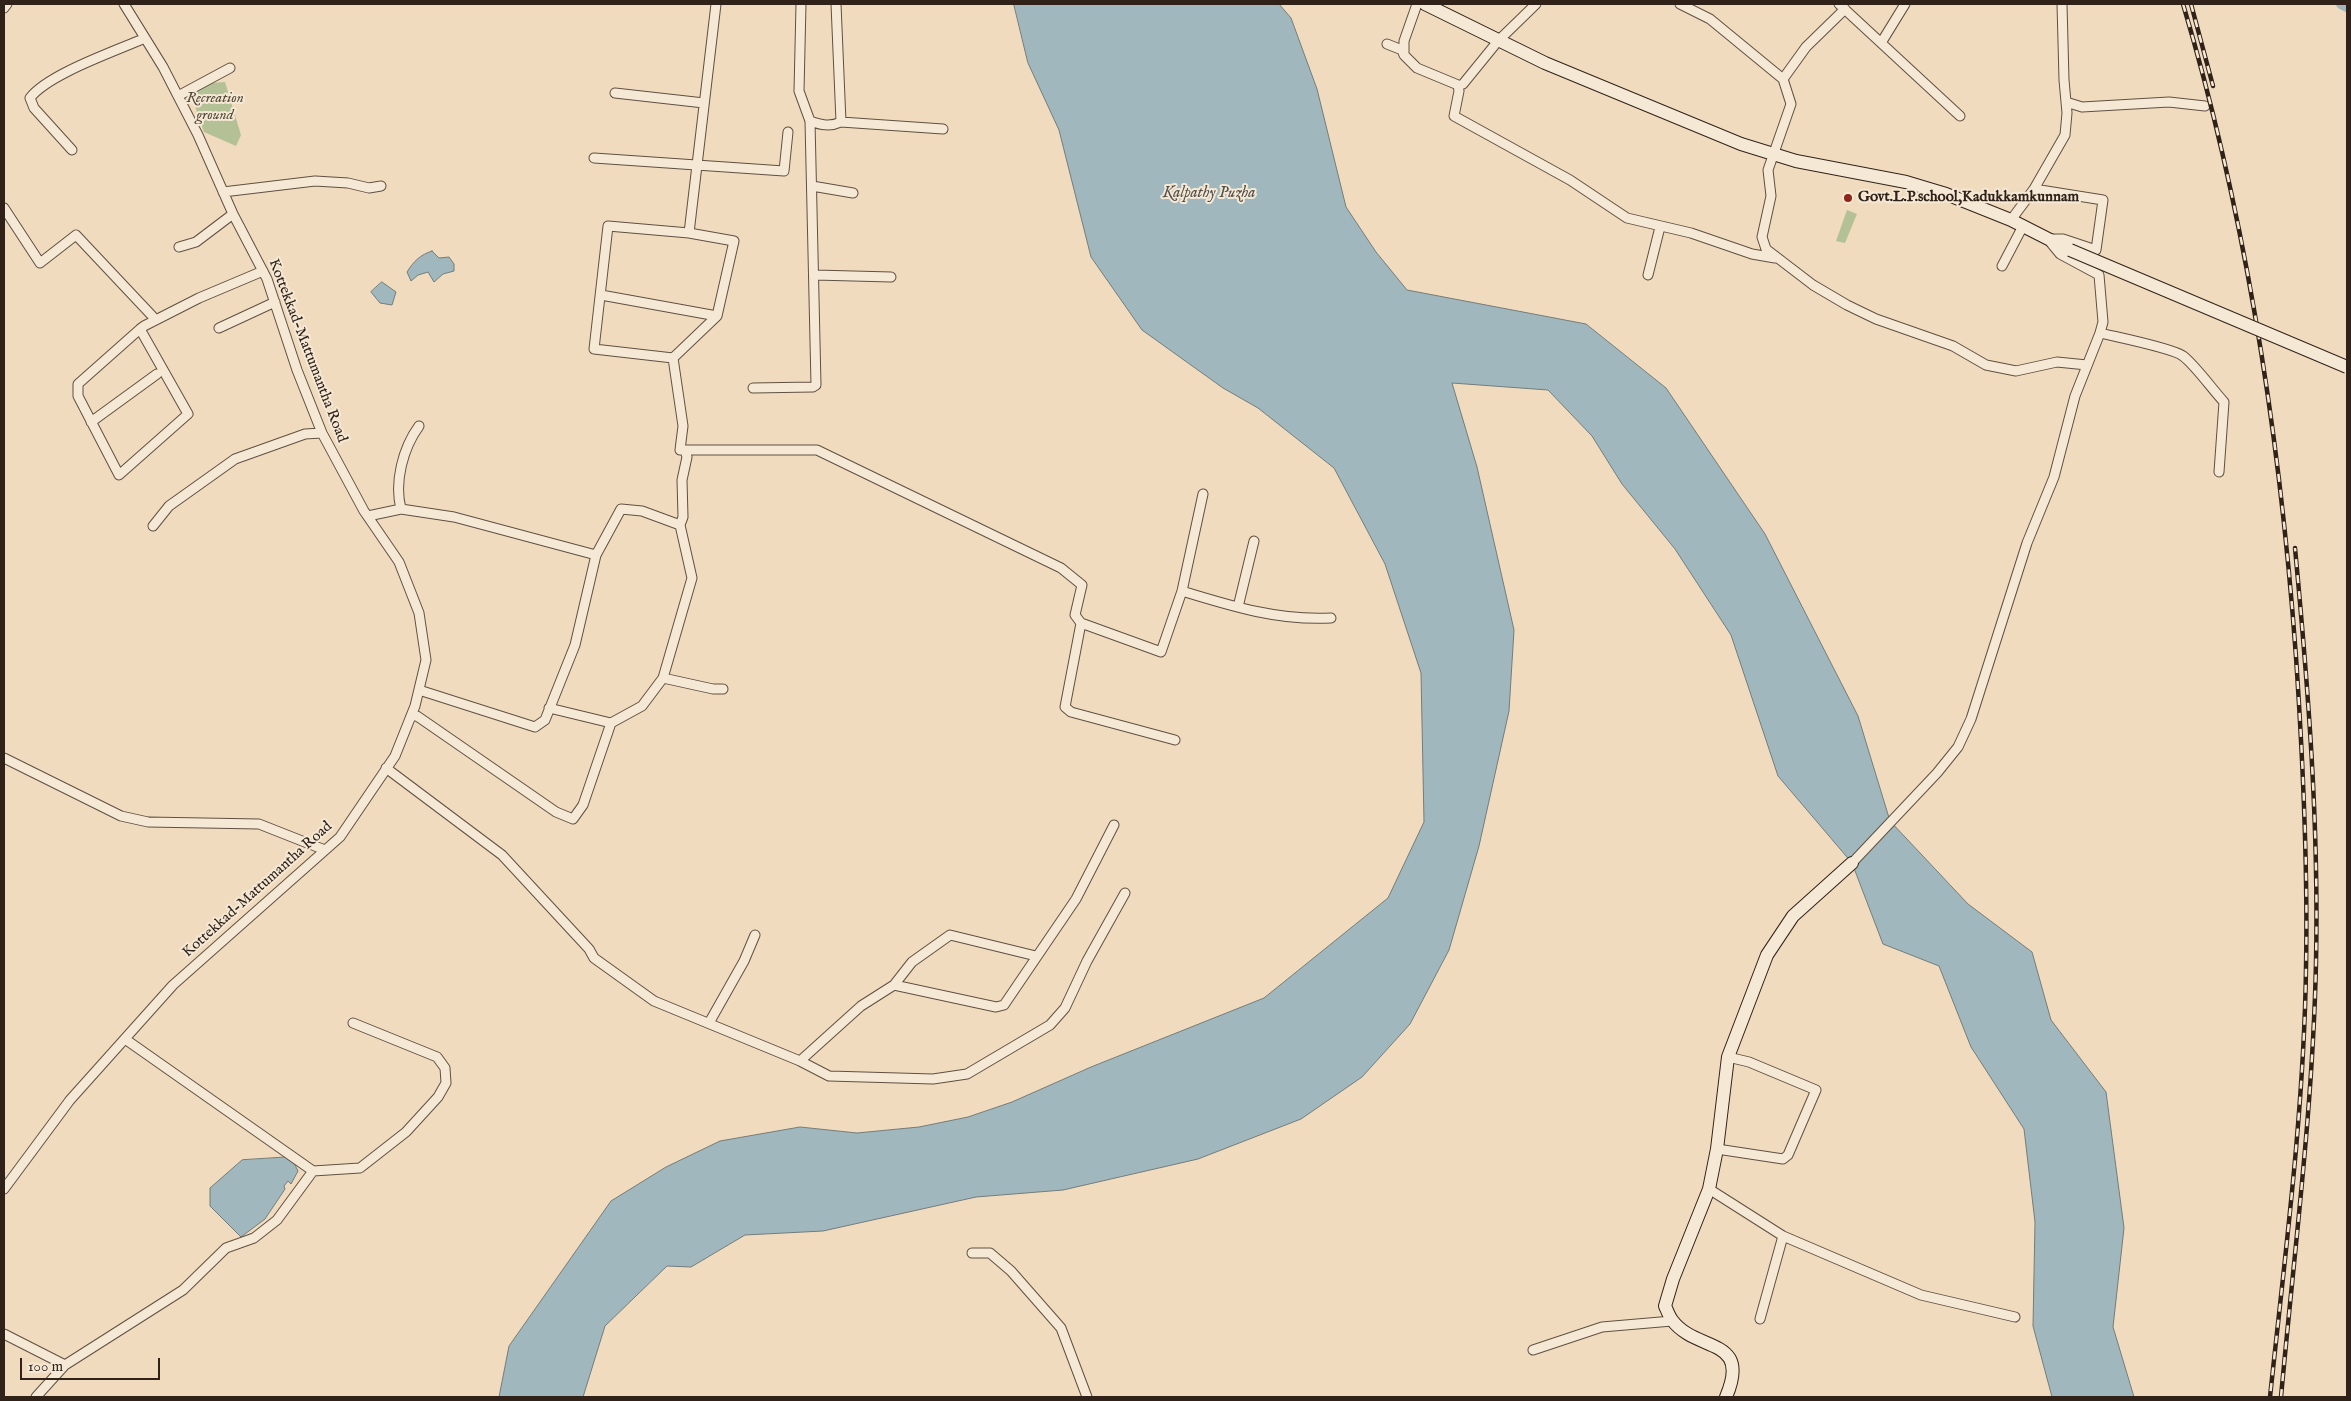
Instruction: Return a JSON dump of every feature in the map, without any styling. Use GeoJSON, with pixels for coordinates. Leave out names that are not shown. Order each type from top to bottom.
{"type":"FeatureCollection","features":[{"type":"Feature","properties":{"kind":"main road"},"geometry":{"type":"LineString","coordinates":[[1425,4],[1498,41],[1742,144],[1796,161],[1906,182],[1946,194],[2011,220],[2070,250],[2347,367]]}},
{"type":"Feature","properties":{"kind":"main road"},"geometry":{"type":"LineString","coordinates":[[1726,1397],[1733,1381],[1732,1363],[1722,1349],[1688,1334],[1672,1321],[1665,1306],[1673,1279],[1709,1189],[1717,1149],[1728,1057],[1767,955],[1792,916],[1852,863]]}},
{"type":"Feature","properties":{"kind":"street"},"geometry":{"type":"LineString","coordinates":[[4,8],[7,4]]}},
{"type":"Feature","properties":{"kind":"street","name":"Kottekkad-Mattumantha Road"},"geometry":{"type":"LineString","coordinates":[[4,1189],[70,1100],[173,985],[340,837],[394,756],[411,716],[426,660],[419,613],[399,562],[368,516],[322,433],[297,370],[263,271],[233,214],[163,67],[124,4]]}},
{"type":"Feature","properties":{"kind":"street"},"geometry":{"type":"LineString","coordinates":[[689,233],[716,4]]}},
{"type":"Feature","properties":{"kind":"street"},"geometry":{"type":"LineString","coordinates":[[753,388],[816,386],[815,275],[810,121],[799,91],[801,4]]}},
{"type":"Feature","properties":{"kind":"street"},"geometry":{"type":"LineString","coordinates":[[836,4],[842,122]]}},
{"type":"Feature","properties":{"kind":"street"},"geometry":{"type":"LineString","coordinates":[[1404,55],[1404,40],[1417,4]]}},
{"type":"Feature","properties":{"kind":"street"},"geometry":{"type":"LineString","coordinates":[[1463,84],[1498,41],[1536,4]]}},
{"type":"Feature","properties":{"kind":"street"},"geometry":{"type":"LineString","coordinates":[[1680,4],[1710,20],[1783,80],[1791,104],[1768,170],[1771,196],[1762,237],[1766,249],[1813,285],[1846,304],[1876,319],[1953,346],[1986,365],[2016,371],[2057,362],[2087,365]]}},
{"type":"Feature","properties":{"kind":"street"},"geometry":{"type":"LineString","coordinates":[[1881,43],[1905,4]]}},
{"type":"Feature","properties":{"kind":"street"},"geometry":{"type":"LineString","coordinates":[[2011,220],[2034,189],[2064,136],[2066,102],[2062,4]]}},
{"type":"Feature","properties":{"kind":"street"},"geometry":{"type":"LineString","coordinates":[[1783,80],[1806,47],[1842,7],[1960,116]]}},
{"type":"Feature","properties":{"kind":"street"},"geometry":{"type":"LineString","coordinates":[[72,150],[34,108],[30,98],[55,79],[145,38]]}},
{"type":"Feature","properties":{"kind":"street"},"geometry":{"type":"LineString","coordinates":[[1387,44],[1402,50],[1404,55],[1417,68],[1458,85],[1459,91],[1454,116],[1570,180],[1627,218],[1691,234],[1752,254],[1778,258]]}},
{"type":"Feature","properties":{"kind":"street"},"geometry":{"type":"LineString","coordinates":[[178,96],[230,68]]}},
{"type":"Feature","properties":{"kind":"street"},"geometry":{"type":"LineString","coordinates":[[615,93],[704,103]]}},
{"type":"Feature","properties":{"kind":"street"},"geometry":{"type":"LineString","coordinates":[[2066,102],[2082,107],[2169,102],[2205,106]]}},
{"type":"Feature","properties":{"kind":"street"},"geometry":{"type":"LineString","coordinates":[[810,121],[820,125],[834,125],[842,122],[943,129]]}},
{"type":"Feature","properties":{"kind":"street"},"geometry":{"type":"LineString","coordinates":[[594,158],[697,164],[784,172],[788,132]]}},
{"type":"Feature","properties":{"kind":"street"},"geometry":{"type":"LineString","coordinates":[[223,192],[315,181],[348,183],[369,188],[381,186]]}},
{"type":"Feature","properties":{"kind":"street"},"geometry":{"type":"LineString","coordinates":[[812,186],[852,193]]}},
{"type":"Feature","properties":{"kind":"street"},"geometry":{"type":"LineString","coordinates":[[2034,189],[2103,200],[2096,250],[2063,239],[2048,239]]}},
{"type":"Feature","properties":{"kind":"street"},"geometry":{"type":"LineString","coordinates":[[4,208],[40,263],[76,235],[156,320]]}},
{"type":"Feature","properties":{"kind":"street"},"geometry":{"type":"LineString","coordinates":[[179,247],[196,242],[233,214]]}},
{"type":"Feature","properties":{"kind":"street"},"geometry":{"type":"LineString","coordinates":[[608,226],[689,233],[734,241],[717,316],[673,358],[594,349],[608,226]]}},
{"type":"Feature","properties":{"kind":"street"},"geometry":{"type":"LineString","coordinates":[[2002,266],[2024,226]]}},
{"type":"Feature","properties":{"kind":"street"},"geometry":{"type":"LineString","coordinates":[[1648,275],[1660,227]]}},
{"type":"Feature","properties":{"kind":"street"},"geometry":{"type":"LineString","coordinates":[[1852,863],[1958,747],[1971,719],[2027,543],[2051,484],[2075,396],[2100,333],[2103,322],[2099,275],[2060,254],[2048,239]]}},
{"type":"Feature","properties":{"kind":"street"},"geometry":{"type":"LineString","coordinates":[[140,329],[188,414],[119,475],[78,396],[78,384],[140,329],[263,271]]}},
{"type":"Feature","properties":{"kind":"street"},"geometry":{"type":"LineString","coordinates":[[815,275],[891,277]]}},
{"type":"Feature","properties":{"kind":"street"},"geometry":{"type":"LineString","coordinates":[[601,295],[717,316]]}},
{"type":"Feature","properties":{"kind":"street"},"geometry":{"type":"LineString","coordinates":[[219,328],[275,302]]}},
{"type":"Feature","properties":{"kind":"street"},"geometry":{"type":"LineString","coordinates":[[2100,333],[2181,354],[2194,364],[2197,372],[2224,402],[2218,472]]}},
{"type":"Feature","properties":{"kind":"street"},"geometry":{"type":"LineString","coordinates":[[673,358],[683,426],[680,450],[817,450],[1061,568],[1082,585],[1075,615],[1081,623],[1160,652],[1182,591],[1203,494]]}},
{"type":"Feature","properties":{"kind":"street"},"geometry":{"type":"LineString","coordinates":[[91,422],[157,374]]}},
{"type":"Feature","properties":{"kind":"street"},"geometry":{"type":"LineString","coordinates":[[401,509],[397,491],[398,484],[408,442],[419,426]]}},
{"type":"Feature","properties":{"kind":"street"},"geometry":{"type":"LineString","coordinates":[[153,526],[169,506],[235,459],[305,434],[322,433]]}},
{"type":"Feature","properties":{"kind":"street"},"geometry":{"type":"LineString","coordinates":[[549,708],[611,723],[642,706],[663,678],[692,578],[680,526],[683,517],[682,480],[687,457],[685,450]]}},
{"type":"Feature","properties":{"kind":"street"},"geometry":{"type":"LineString","coordinates":[[368,516],[401,509],[454,518],[596,555]]}},
{"type":"Feature","properties":{"kind":"street"},"geometry":{"type":"LineString","coordinates":[[419,690],[535,727],[544,720],[574,645],[596,555],[621,509],[642,511],[680,526]]}},
{"type":"Feature","properties":{"kind":"street"},"geometry":{"type":"LineString","coordinates":[[1238,608],[1254,541]]}},
{"type":"Feature","properties":{"kind":"street"},"geometry":{"type":"LineString","coordinates":[[1182,591],[1238,608],[1284,617],[1331,618]]}},
{"type":"Feature","properties":{"kind":"street"},"geometry":{"type":"LineString","coordinates":[[1081,623],[1065,707],[1071,712],[1175,740]]}},
{"type":"Feature","properties":{"kind":"street"},"geometry":{"type":"LineString","coordinates":[[663,678],[713,689],[723,688]]}},
{"type":"Feature","properties":{"kind":"street"},"geometry":{"type":"LineString","coordinates":[[411,716],[418,716],[567,819],[574,820],[583,805],[611,723]]}},
{"type":"Feature","properties":{"kind":"street"},"geometry":{"type":"LineString","coordinates":[[4,758],[121,816],[148,822],[259,824],[325,850]]}},
{"type":"Feature","properties":{"kind":"street"},"geometry":{"type":"LineString","coordinates":[[386,768],[502,855],[589,949],[594,958],[654,1001],[800,1061],[829,1076],[933,1079],[967,1074],[1050,1026],[1066,1008],[1087,961],[1125,893]]}},
{"type":"Feature","properties":{"kind":"street"},"geometry":{"type":"LineString","coordinates":[[894,985],[996,1006],[1004,1005],[1076,899],[1114,824]]}},
{"type":"Feature","properties":{"kind":"street"},"geometry":{"type":"LineString","coordinates":[[709,1023],[744,961],[755,935]]}},
{"type":"Feature","properties":{"kind":"street"},"geometry":{"type":"LineString","coordinates":[[800,1061],[861,1006],[894,985],[912,962],[950,935],[1036,956]]}},
{"type":"Feature","properties":{"kind":"street"},"geometry":{"type":"LineString","coordinates":[[125,1039],[313,1171],[360,1168],[406,1132],[438,1097],[446,1083],[445,1068],[437,1057],[353,1023]]}},
{"type":"Feature","properties":{"kind":"street"},"geometry":{"type":"LineString","coordinates":[[1717,1149],[1783,1159],[1788,1155],[1816,1090],[1749,1062],[1728,1057]]}},
{"type":"Feature","properties":{"kind":"street"},"geometry":{"type":"LineString","coordinates":[[36,1397],[65,1365],[183,1290],[226,1248],[254,1238],[277,1220],[313,1171]]}},
{"type":"Feature","properties":{"kind":"street"},"geometry":{"type":"LineString","coordinates":[[1709,1189],[1783,1236],[1921,1295],[2016,1316]]}},
{"type":"Feature","properties":{"kind":"street"},"geometry":{"type":"LineString","coordinates":[[1760,1319],[1783,1236]]}},
{"type":"Feature","properties":{"kind":"street"},"geometry":{"type":"LineString","coordinates":[[972,1253],[990,1253],[1011,1271],[1061,1328],[1087,1397]]}},
{"type":"Feature","properties":{"kind":"street"},"geometry":{"type":"LineString","coordinates":[[1533,1350],[1602,1327],[1672,1321]]}},
{"type":"Feature","properties":{"kind":"street"},"geometry":{"type":"LineString","coordinates":[[4,1334],[65,1365]]}},
{"type":"Feature","properties":{"kind":"green space","name":"Recreation ground"},"geometry":{"type":"Polygon","coordinates":[[[225,82],[241,135],[236,146],[204,132],[191,95],[211,83],[225,82]]]}},
{"type":"Feature","properties":{"kind":"green space"},"geometry":{"type":"Polygon","coordinates":[[[1847,210],[1857,214],[1845,243],[1836,241],[1847,210]]]}},
{"type":"Feature","properties":{"kind":"water","name":"Kalpathy Puzha"},"geometry":{"type":"Polygon","coordinates":[[[1014,4],[1279,4],[1291,18],[1317,89],[1346,207],[1376,252],[1407,290],[1586,324],[1666,388],[1765,534],[1858,716],[1890,821],[1968,904],[2032,952],[2051,1020],[2106,1092],[2124,1228],[2113,1327],[2134,1397],[2052,1397],[2033,1326],[2035,1222],[2024,1129],[1971,1047],[1939,966],[1883,944],[1852,863],[1778,776],[1731,635],[1675,549],[1622,484],[1592,436],[1548,390],[1452,383],[1477,467],[1514,630],[1509,711],[1479,846],[1449,950],[1410,1024],[1362,1077],[1301,1119],[1198,1159],[1063,1190],[976,1197],[823,1231],[745,1235],[691,1267],[667,1266],[605,1326],[583,1397],[499,1397],[509,1346],[611,1201],[666,1167],[720,1141],[800,1127],[857,1133],[919,1127],[968,1117],[1012,1102],[1091,1067],[1264,998],[1388,898],[1424,822],[1421,673],[1385,564],[1334,468],[1258,408],[1223,388],[1142,330],[1091,257],[1059,130],[1028,63],[1014,4]]]}},
{"type":"Feature","properties":{"kind":"water"},"geometry":{"type":"Polygon","coordinates":[[[432,251],[439,258],[449,257],[454,264],[454,271],[443,274],[434,282],[428,272],[418,275],[411,281],[407,272],[415,262],[432,251]]]}},
{"type":"Feature","properties":{"kind":"water"},"geometry":{"type":"Polygon","coordinates":[[[382,282],[396,292],[392,305],[380,303],[371,292],[382,282]]]}},
{"type":"Feature","properties":{"kind":"water"},"geometry":{"type":"Polygon","coordinates":[[[291,1157],[298,1171],[291,1184],[288,1181],[284,1186],[285,1189],[265,1219],[241,1237],[210,1206],[210,1188],[242,1160],[291,1157]]]}},
{"type":"Feature","properties":{"kind":"waterway"},"geometry":{"type":"LineString","coordinates":[[2341,4],[2347,7]]}},
{"type":"Feature","properties":{"kind":"railway"},"geometry":{"type":"LineString","coordinates":[[2183,4],[2225,164],[2257,327],[2270,409],[2280,492],[2299,696],[2306,851],[2306,968],[2302,1075],[2293,1183],[2270,1397]]}},
{"type":"Feature","properties":{"kind":"railway"},"geometry":{"type":"LineString","coordinates":[[2191,4],[2213,86]]}},
{"type":"Feature","properties":{"kind":"railway"},"geometry":{"type":"LineString","coordinates":[[2281,1397],[2307,1126],[2316,962],[2316,859],[2312,755],[2295,548]]}},
{"type":"Feature","properties":{"kind":"place","name":"Govt.L.P.school,Kadukkamkunnam"},"geometry":{"type":"Point","coordinates":[1848,198]}}]}
